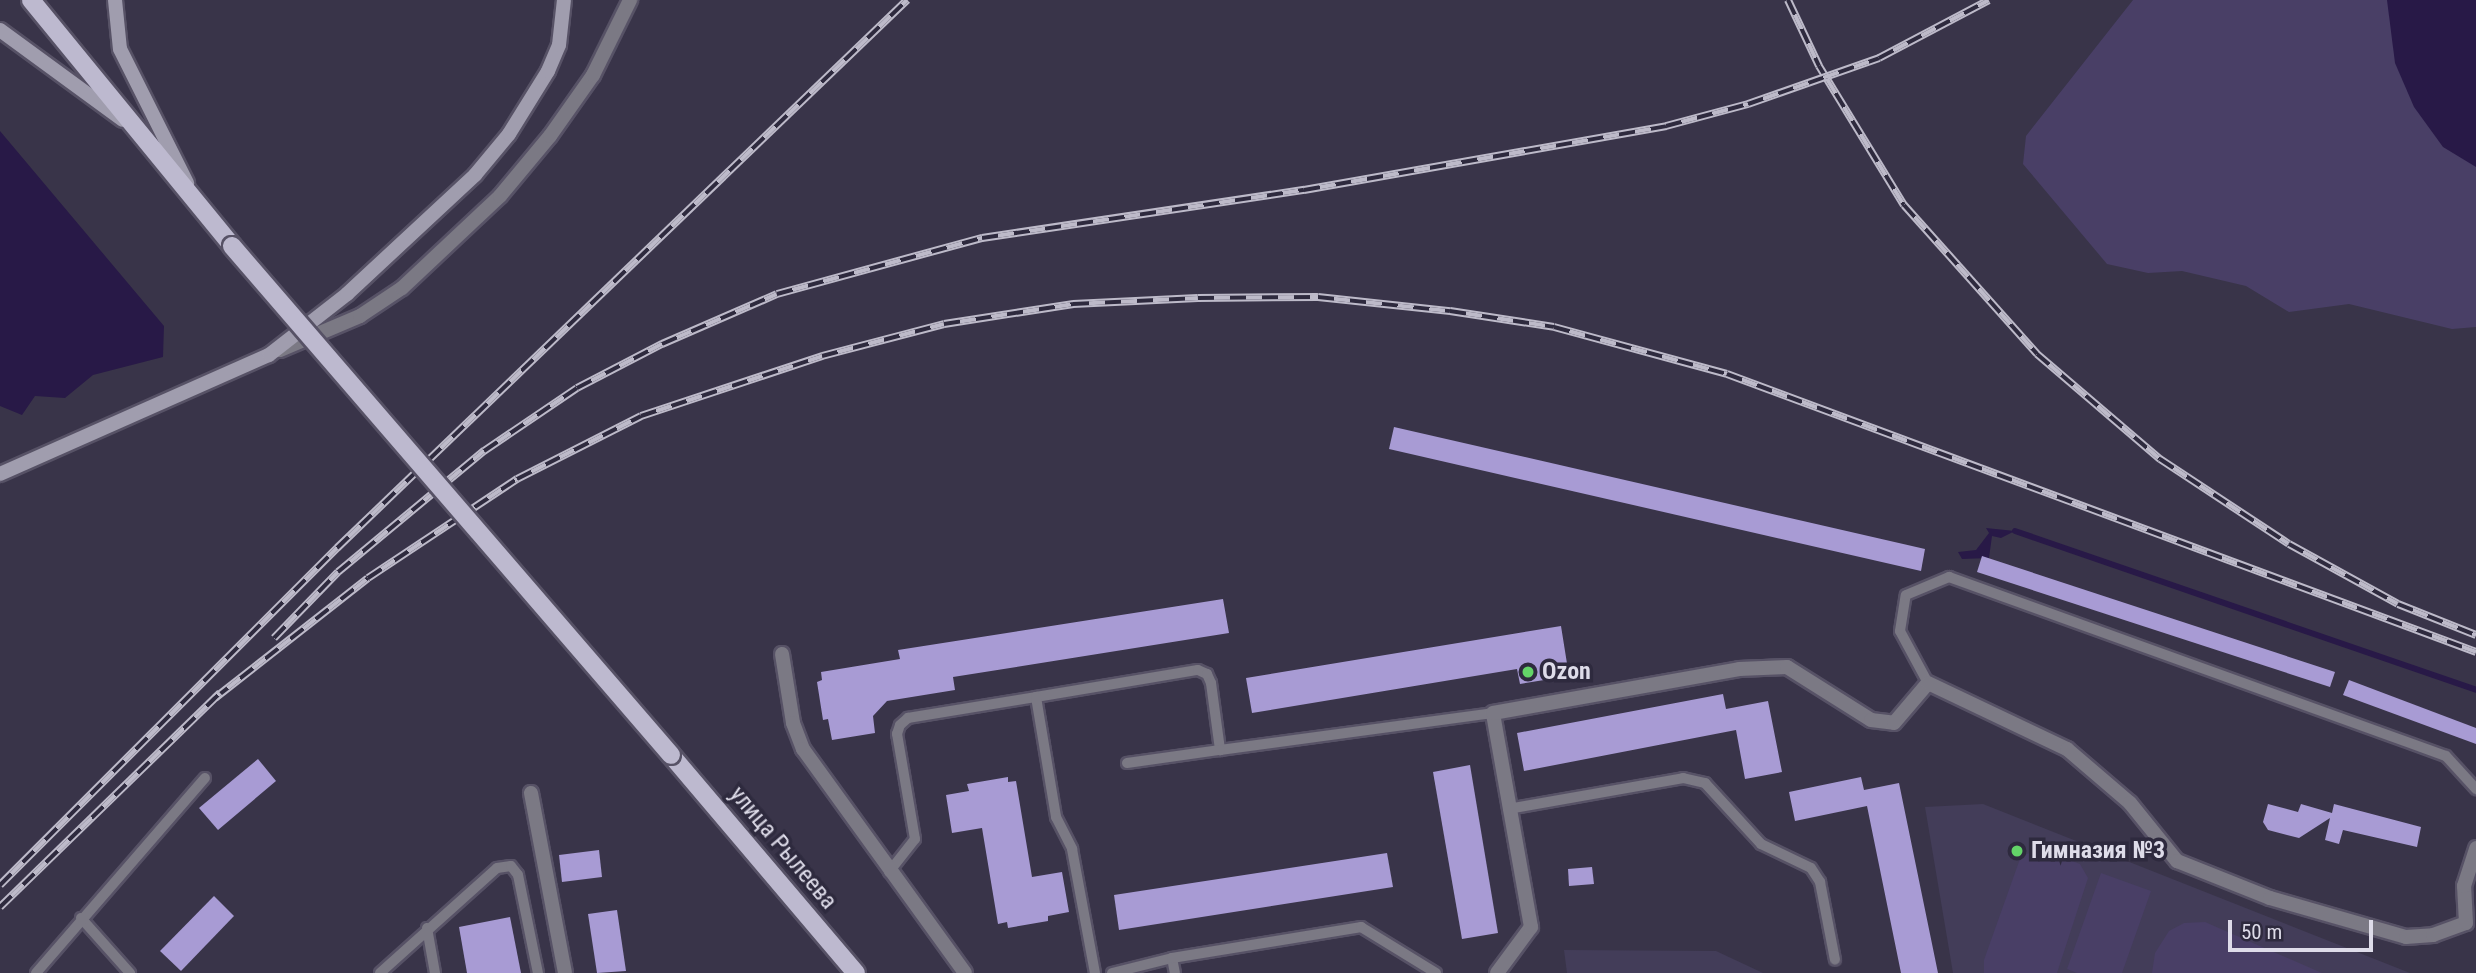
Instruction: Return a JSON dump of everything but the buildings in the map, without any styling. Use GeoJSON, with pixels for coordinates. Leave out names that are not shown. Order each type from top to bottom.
{"type":"FeatureCollection","features":[{"type":"Feature","properties":{"kind":"main road","name":"улица Рылеева"},"geometry":{"type":"LineString","coordinates":[[32,0],[232,246],[856,973]]}},
{"type":"Feature","properties":{"kind":"street"},"geometry":{"type":"LineString","coordinates":[[116,0],[120,49],[201,209]]}},
{"type":"Feature","properties":{"kind":"street"},"geometry":{"type":"LineString","coordinates":[[269,355],[377,266],[475,175],[509,134],[548,71],[559,44],[564,0]]}},
{"type":"Feature","properties":{"kind":"street"},"geometry":{"type":"LineString","coordinates":[[0,474],[360,316],[402,288],[500,196],[551,136],[593,75],[630,0]]}},
{"type":"Feature","properties":{"kind":"street"},"geometry":{"type":"LineString","coordinates":[[0,30],[136,130]]}},
{"type":"Feature","properties":{"kind":"street"},"geometry":{"type":"LineString","coordinates":[[782,654],[797,737],[888,872],[965,973]]}},
{"type":"Feature","properties":{"kind":"street"},"geometry":{"type":"LineString","coordinates":[[1497,973],[1531,928],[1493,713],[1739,669],[1787,667],[1871,720],[1894,723],[1928,683],[2067,749],[2130,803],[2177,861],[2270,898],[2406,937],[2433,935],[2466,923],[2465,886],[2476,848]]}},
{"type":"Feature","properties":{"kind":"street"},"geometry":{"type":"LineString","coordinates":[[531,793],[565,973]]}},
{"type":"Feature","properties":{"kind":"lane"},"geometry":{"type":"LineString","coordinates":[[1928,683],[1900,631],[1906,595],[1949,577],[2446,756],[2476,789]]}},
{"type":"Feature","properties":{"kind":"lane"},"geometry":{"type":"LineString","coordinates":[[888,872],[915,839],[897,734],[900,725],[908,718],[1198,670],[1207,674],[1211,683],[1220,750]]}},
{"type":"Feature","properties":{"kind":"lane"},"geometry":{"type":"LineString","coordinates":[[1036,697],[1056,817],[1072,849],[1095,973]]}},
{"type":"Feature","properties":{"kind":"lane"},"geometry":{"type":"LineString","coordinates":[[1127,764],[1493,713]]}},
{"type":"Feature","properties":{"kind":"lane"},"geometry":{"type":"LineString","coordinates":[[36,973],[205,778]]}},
{"type":"Feature","properties":{"kind":"lane"},"geometry":{"type":"LineString","coordinates":[[1508,809],[1683,778],[1705,783],[1760,845],[1811,868],[1820,882],[1835,960]]}},
{"type":"Feature","properties":{"kind":"lane"},"geometry":{"type":"LineString","coordinates":[[380,973],[497,868],[511,866],[518,875],[538,973]]}},
{"type":"Feature","properties":{"kind":"lane"},"geometry":{"type":"LineString","coordinates":[[81,918],[130,973]]}},
{"type":"Feature","properties":{"kind":"lane"},"geometry":{"type":"LineString","coordinates":[[1112,973],[1172,958],[1361,927],[1436,973]]}},
{"type":"Feature","properties":{"kind":"lane"},"geometry":{"type":"LineString","coordinates":[[427,928],[435,973]]}},
{"type":"Feature","properties":{"kind":"lane"},"geometry":{"type":"LineString","coordinates":[[1172,958],[1175,973]]}},
{"type":"Feature","properties":{"kind":"shaded area"},"geometry":{"type":"Polygon","coordinates":[[[2133,0],[2476,0],[2476,327],[2452,329],[2349,304],[2289,312],[2246,286],[2182,271],[2148,273],[2107,264],[2023,164],[2026,136],[2133,0]]]}},
{"type":"Feature","properties":{"kind":"shaded area"},"geometry":{"type":"Polygon","coordinates":[[[2387,0],[2476,0],[2476,167],[2443,147],[2414,107],[2395,63],[2387,0]]]}},
{"type":"Feature","properties":{"kind":"shaded area"},"geometry":{"type":"Polygon","coordinates":[[[0,131],[164,326],[163,357],[93,375],[65,398],[35,396],[22,415],[0,406],[0,131]]]}},
{"type":"Feature","properties":{"kind":"shaded area"},"geometry":{"type":"Polygon","coordinates":[[[1986,528],[2015,531],[2001,538],[1992,536],[1989,558],[1962,559],[1958,552],[1976,550],[1989,533],[1986,528]]]}},
{"type":"Feature","properties":{"kind":"shaded area","name":"Гимназия №3"},"geometry":{"type":"Polygon","coordinates":[[[1983,804],[2410,973],[1953,973],[1925,807],[1983,804]]]}},
{"type":"Feature","properties":{"kind":"shaded area"},"geometry":{"type":"Polygon","coordinates":[[[2041,849],[2080,864],[2088,878],[2057,973],[1984,973],[1984,960],[2021,856],[2041,849]]]}},
{"type":"Feature","properties":{"kind":"shaded area"},"geometry":{"type":"Polygon","coordinates":[[[2101,873],[2151,891],[2122,973],[2077,973],[2067,969],[2101,873]]]}},
{"type":"Feature","properties":{"kind":"shaded area"},"geometry":{"type":"Polygon","coordinates":[[[2205,922],[2322,973],[2152,973],[2155,953],[2169,931],[2184,923],[2205,922]]]}},
{"type":"Feature","properties":{"kind":"shaded area"},"geometry":{"type":"Polygon","coordinates":[[[1564,950],[1716,951],[1763,973],[1567,973],[1564,950]]]}},
{"type":"Feature","properties":{"kind":"waterway"},"geometry":{"type":"LineString","coordinates":[[2015,531],[2476,690]]}},
{"type":"Feature","properties":{"kind":"railway"},"geometry":{"type":"LineString","coordinates":[[0,885],[337,548],[907,0]]}},
{"type":"Feature","properties":{"kind":"railway"},"geometry":{"type":"LineString","coordinates":[[1788,0],[1819,66],[1904,205],[2037,354],[2160,459],[2289,544],[2398,604],[2476,635]]}},
{"type":"Feature","properties":{"kind":"railway"},"geometry":{"type":"LineString","coordinates":[[274,638],[338,572],[484,451],[577,388],[662,344],[777,294],[982,238],[1304,190],[1666,126],[1748,104],[1879,58],[1989,0]]}},
{"type":"Feature","properties":{"kind":"railway"},"geometry":{"type":"LineString","coordinates":[[215,698],[368,578],[517,479],[641,416],[822,356],[944,324],[1073,304],[1198,298],[1318,297],[1450,311],[1554,327],[1727,374],[2476,652]]}},
{"type":"Feature","properties":{"kind":"railway"},"geometry":{"type":"LineString","coordinates":[[0,907],[220,693]]}},
{"type":"Feature","properties":{"kind":"place","name":"Ozon"},"geometry":{"type":"Point","coordinates":[1528,672]}},
{"type":"Feature","properties":{"kind":"place","name":"Гимназия №3"},"geometry":{"type":"Point","coordinates":[2017,851]}}]}
